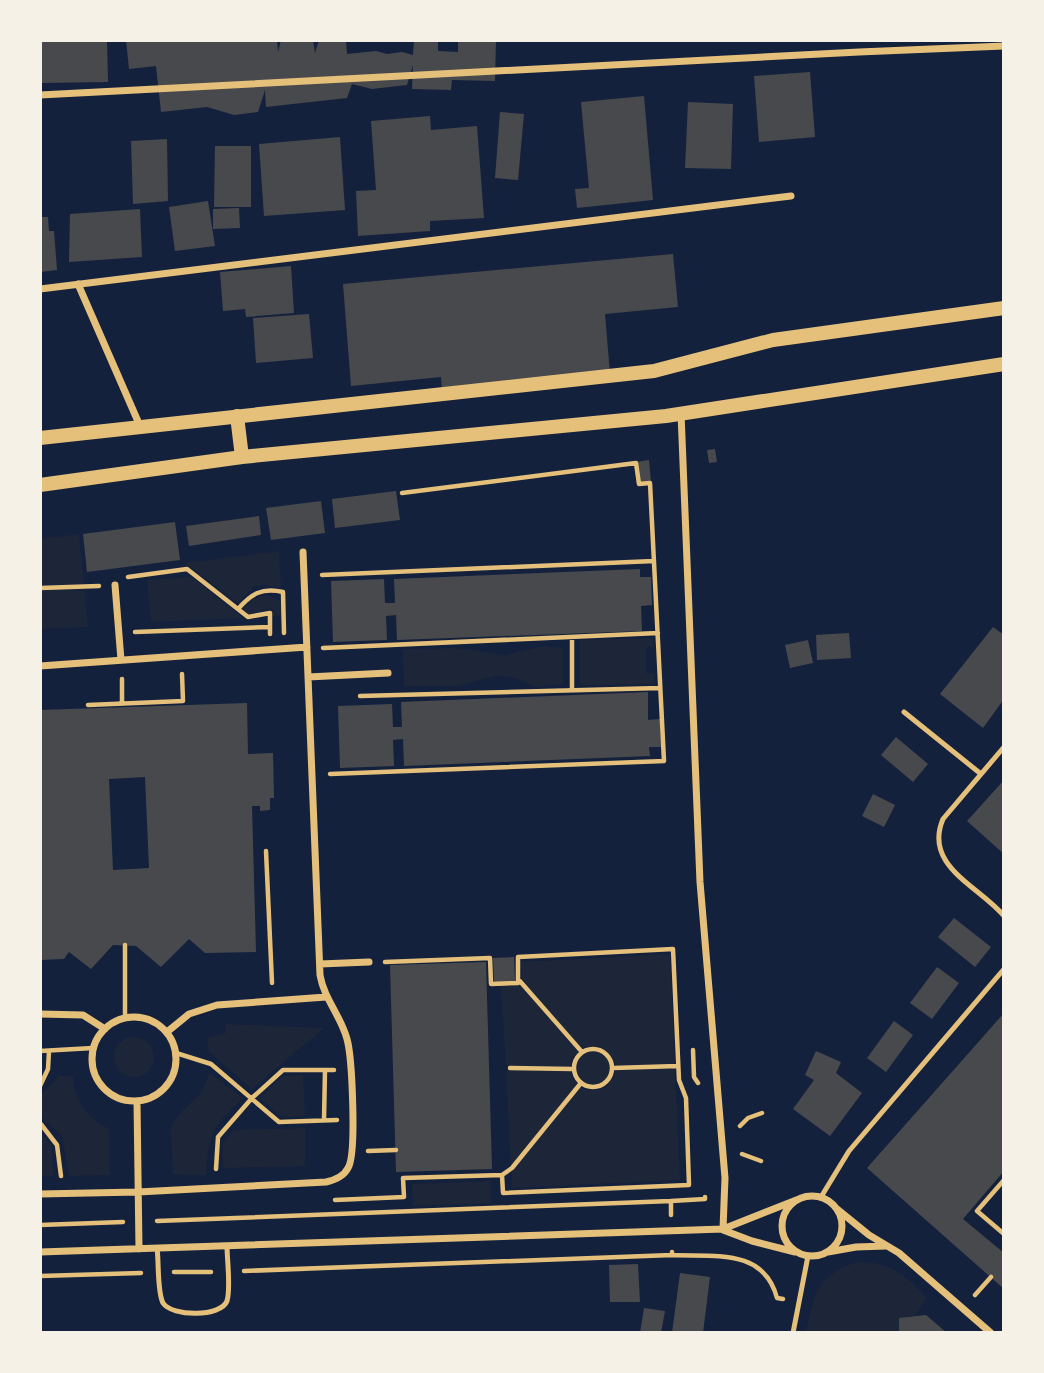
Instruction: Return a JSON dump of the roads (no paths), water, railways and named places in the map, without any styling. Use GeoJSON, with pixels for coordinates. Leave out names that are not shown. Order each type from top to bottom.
{"type":"FeatureCollection","features":[{"type":"Feature","properties":{"kind":"main road"},"geometry":{"type":"LineString","coordinates":[[40,438],[654,371],[773,340],[1004,308]]}},
{"type":"Feature","properties":{"kind":"main road"},"geometry":{"type":"LineString","coordinates":[[40,485],[242,457],[681,413],[1004,364]]}},
{"type":"Feature","properties":{"kind":"main road"},"geometry":{"type":"LineString","coordinates":[[237,416],[242,457]]}},
{"type":"Feature","properties":{"kind":"street"},"geometry":{"type":"LineString","coordinates":[[40,95],[1004,46]]}},
{"type":"Feature","properties":{"kind":"street"},"geometry":{"type":"LineString","coordinates":[[40,289],[791,196]]}},
{"type":"Feature","properties":{"kind":"street"},"geometry":{"type":"LineString","coordinates":[[78,284],[140,426]]}},
{"type":"Feature","properties":{"kind":"street"},"geometry":{"type":"LineString","coordinates":[[681,413],[700,882],[725,1178],[723,1229]]}},
{"type":"Feature","properties":{"kind":"street"},"geometry":{"type":"LineString","coordinates":[[40,1194],[138,1192],[335,1180],[348,1168],[352,1160],[347,1039],[322,986],[320,964],[303,552]]}},
{"type":"Feature","properties":{"kind":"street"},"geometry":{"type":"LineString","coordinates":[[115,585],[121,660]]}},
{"type":"Feature","properties":{"kind":"street"},"geometry":{"type":"LineString","coordinates":[[40,666],[307,648]]}},
{"type":"Feature","properties":{"kind":"street"},"geometry":{"type":"LineString","coordinates":[[308,677],[388,673]]}},
{"type":"Feature","properties":{"kind":"street"},"geometry":{"type":"LineString","coordinates":[[320,964],[369,962]]}},
{"type":"Feature","properties":{"kind":"street"},"geometry":{"type":"LineString","coordinates":[[167,1032],[189,1014],[203,1008],[326,997]]}},
{"type":"Feature","properties":{"kind":"street"},"geometry":{"type":"LineString","coordinates":[[40,1014],[83,1015],[105,1029]]}},
{"type":"Feature","properties":{"kind":"street"},"geometry":{"type":"LineString","coordinates":[[136,1016],[148,1019],[167,1032],[176,1053],[173,1075],[159,1093],[137,1101],[115,1096],[98,1081],[94,1070],[93,1048],[105,1029],[125,1018],[136,1016]]}},
{"type":"Feature","properties":{"kind":"street"},"geometry":{"type":"LineString","coordinates":[[137,1101],[139,1249]]}},
{"type":"Feature","properties":{"kind":"street"},"geometry":{"type":"LineString","coordinates":[[40,1252],[723,1229],[799,1199],[814,1196],[837,1209],[911,1263],[991,1333]]}},
{"type":"Feature","properties":{"kind":"street"},"geometry":{"type":"LineString","coordinates":[[799,1199],[786,1212],[783,1231],[791,1247],[799,1252],[808,1256],[856,1247],[886,1246]]}},
{"type":"Feature","properties":{"kind":"street"},"geometry":{"type":"LineString","coordinates":[[827,1252],[840,1237],[842,1227],[837,1209]]}},
{"type":"Feature","properties":{"kind":"street"},"geometry":{"type":"LineString","coordinates":[[723,1229],[752,1241],[799,1252]]}},
{"type":"Feature","properties":{"kind":"lane"},"geometry":{"type":"LineString","coordinates":[[904,712],[981,774]]}},
{"type":"Feature","properties":{"kind":"lane"},"geometry":{"type":"LineString","coordinates":[[1004,747],[943,819],[938,841],[945,862],[1004,916]]}},
{"type":"Feature","properties":{"kind":"lane"},"geometry":{"type":"LineString","coordinates":[[821,1198],[849,1151],[1004,969]]}},
{"type":"Feature","properties":{"kind":"lane"},"geometry":{"type":"LineString","coordinates":[[157,1248],[163,1303],[170,1310],[180,1313],[217,1311],[227,1300],[227,1246]]}},
{"type":"Feature","properties":{"kind":"lane"},"geometry":{"type":"LineString","coordinates":[[793,1333],[808,1256]]}}]}
